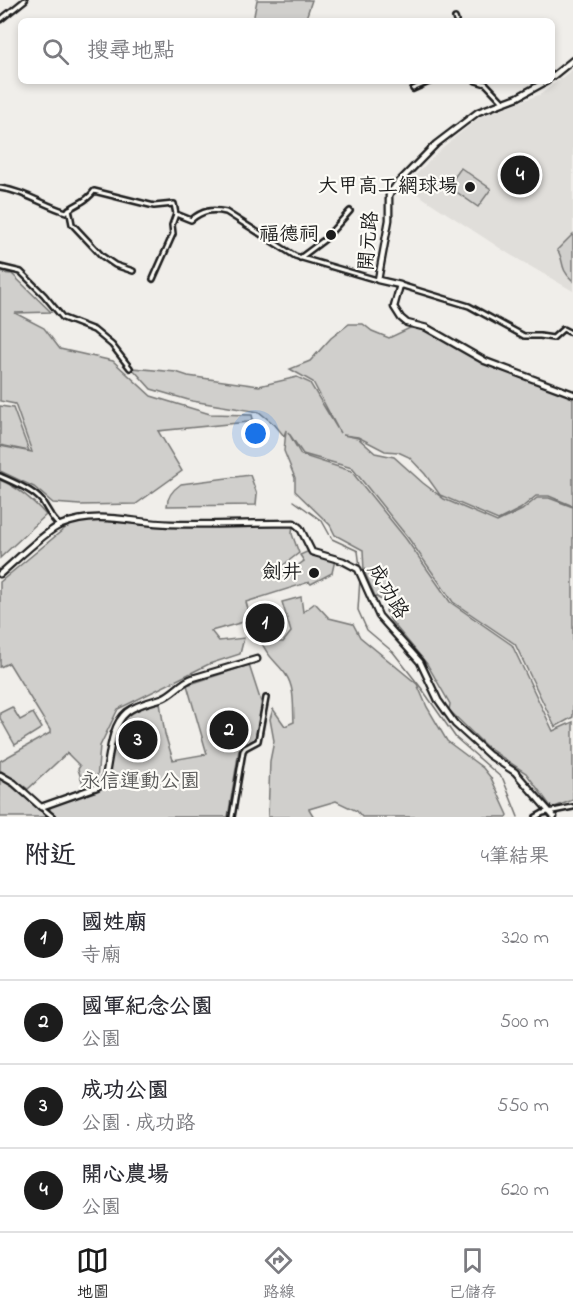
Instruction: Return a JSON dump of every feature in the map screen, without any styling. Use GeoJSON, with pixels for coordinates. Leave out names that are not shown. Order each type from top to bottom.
{"type":"FeatureCollection","features":[{"type":"Feature","properties":{"kind":"street"},"geometry":{"type":"LineString","coordinates":[[0,20],[25,0]]}},
{"type":"Feature","properties":{"kind":"street"},"geometry":{"type":"LineString","coordinates":[[555,75],[573,60]]}},
{"type":"Feature","properties":{"kind":"street"},"geometry":{"type":"LineString","coordinates":[[413,89],[424,84]]}},
{"type":"Feature","properties":{"kind":"street"},"geometry":{"type":"LineString","coordinates":[[486,84],[503,102]]}},
{"type":"Feature","properties":{"kind":"street","name":"開元路"},"geometry":{"type":"LineString","coordinates":[[542,84],[518,97],[478,111],[450,131],[391,191],[389,220],[378,280],[400,285],[394,307],[406,323],[427,328],[485,361],[573,394]]}},
{"type":"Feature","properties":{"kind":"street"},"geometry":{"type":"LineString","coordinates":[[0,188],[15,190],[51,208],[66,212],[74,204],[88,200],[94,191],[154,206],[174,204],[176,214],[172,234],[153,279]]}},
{"type":"Feature","properties":{"kind":"street"},"geometry":{"type":"LineString","coordinates":[[69,209],[72,225],[102,256],[115,265],[133,271]]}},
{"type":"Feature","properties":{"kind":"street"},"geometry":{"type":"LineString","coordinates":[[176,214],[191,219],[199,213],[213,210],[226,212],[300,258],[378,280]]}},
{"type":"Feature","properties":{"kind":"street"},"geometry":{"type":"LineString","coordinates":[[300,258],[324,240],[350,211]]}},
{"type":"Feature","properties":{"kind":"street"},"geometry":{"type":"LineString","coordinates":[[0,267],[21,272],[44,294],[63,318],[94,330],[112,345],[130,368]]}},
{"type":"Feature","properties":{"kind":"street"},"geometry":{"type":"LineString","coordinates":[[400,285],[469,306],[524,336],[553,338],[563,329],[573,334]]}},
{"type":"Feature","properties":{"kind":"street"},"geometry":{"type":"LineString","coordinates":[[0,476],[33,493],[59,525]]}},
{"type":"Feature","properties":{"kind":"street"},"geometry":{"type":"LineString","coordinates":[[0,574],[59,525],[90,518],[122,518],[154,523],[214,525],[294,523],[300,528],[317,558]]}},
{"type":"Feature","properties":{"kind":"street","name":"成功路"},"geometry":{"type":"LineString","coordinates":[[312,552],[343,561],[360,571],[379,616],[420,662],[438,700],[455,724],[489,755],[515,772],[553,815]]}},
{"type":"Feature","properties":{"kind":"street"},"geometry":{"type":"LineString","coordinates":[[41,807],[97,787],[104,782],[116,727],[127,713],[137,706],[164,698],[183,682],[257,659]]}},
{"type":"Feature","properties":{"kind":"street"},"geometry":{"type":"LineString","coordinates":[[232,817],[243,751],[244,748],[258,741],[266,698]]}},
{"type":"Feature","properties":{"kind":"street"},"geometry":{"type":"LineString","coordinates":[[0,775],[14,783],[53,817]]}},
{"type":"Feature","properties":{"kind":"street"},"geometry":{"type":"LineString","coordinates":[[536,817],[543,813],[553,815],[573,807]]}},
{"type":"Feature","properties":{"kind":"shaded area"},"geometry":{"type":"Polygon","coordinates":[[[573,69],[573,291],[509,254],[405,186],[443,147],[480,117],[541,94],[573,69]]]}},
{"type":"Feature","properties":{"kind":"green space"},"geometry":{"type":"Polygon","coordinates":[[[257,0],[312,0],[306,18],[254,18],[257,0]]]}},
{"type":"Feature","properties":{"kind":"green space","name":"大甲高工網球場"},"geometry":{"type":"Polygon","coordinates":[[[461,168],[491,189],[478,207],[448,186],[461,168]]]}},
{"type":"Feature","properties":{"kind":"green space"},"geometry":{"type":"Polygon","coordinates":[[[573,234],[573,281],[565,272],[557,250],[573,234]]]}},
{"type":"Feature","properties":{"kind":"green space"},"geometry":{"type":"Polygon","coordinates":[[[0,273],[12,274],[51,312],[15,313],[44,328],[60,349],[113,361],[151,396],[210,414],[252,415],[253,419],[248,422],[158,431],[182,471],[136,504],[53,503],[34,487],[0,471],[0,446],[32,452],[15,404],[0,401],[0,273]]]}},
{"type":"Feature","properties":{"kind":"green space"},"geometry":{"type":"Polygon","coordinates":[[[349,324],[363,324],[372,331],[389,338],[412,327],[445,335],[488,361],[573,391],[573,506],[549,496],[536,496],[520,509],[498,520],[440,495],[409,457],[398,452],[385,451],[358,437],[343,435],[358,438],[375,453],[394,457],[444,499],[497,522],[522,510],[537,498],[549,498],[573,507],[573,717],[555,727],[515,644],[453,602],[409,539],[352,468],[303,454],[288,432],[301,455],[351,471],[406,539],[450,602],[512,645],[553,731],[573,722],[573,800],[552,808],[526,773],[488,748],[449,710],[450,704],[427,664],[391,621],[386,611],[389,605],[375,596],[364,571],[363,550],[335,535],[330,525],[295,491],[295,478],[284,451],[286,430],[284,436],[259,412],[192,401],[151,389],[132,368],[176,372],[188,376],[259,386],[297,377],[310,383],[340,433],[313,382],[290,369],[310,361],[331,338],[349,324]]]}},
{"type":"Feature","properties":{"kind":"green space"},"geometry":{"type":"Polygon","coordinates":[[[0,406],[13,408],[29,451],[0,445],[0,406]]]}},
{"type":"Feature","properties":{"kind":"green space"},"geometry":{"type":"Polygon","coordinates":[[[250,475],[257,494],[256,505],[167,506],[171,493],[181,484],[250,475]]]}},
{"type":"Feature","properties":{"kind":"green space"},"geometry":{"type":"Polygon","coordinates":[[[0,480],[25,494],[46,515],[0,558],[0,480]]]}},
{"type":"Feature","properties":{"kind":"green space"},"geometry":{"type":"Polygon","coordinates":[[[111,516],[158,524],[293,523],[292,534],[299,553],[282,566],[284,576],[301,573],[296,567],[304,561],[300,555],[309,551],[335,560],[332,573],[311,584],[309,582],[246,602],[251,620],[211,631],[219,641],[244,638],[240,654],[209,664],[118,709],[100,746],[97,780],[83,784],[78,769],[80,766],[67,753],[28,789],[0,770],[0,761],[50,733],[50,730],[9,663],[0,667],[0,582],[69,525],[111,516]]]}},
{"type":"Feature","properties":{"kind":"green space"},"geometry":{"type":"Polygon","coordinates":[[[301,597],[303,612],[315,603],[329,618],[353,624],[360,637],[417,684],[427,707],[447,741],[483,768],[491,778],[507,817],[362,817],[357,811],[336,801],[309,809],[314,817],[268,817],[270,761],[274,741],[270,719],[273,709],[285,726],[294,722],[289,680],[261,641],[283,642],[291,632],[282,602],[301,597]]]}},
{"type":"Feature","properties":{"kind":"green space","name":"永信運動公園"},"geometry":{"type":"Polygon","coordinates":[[[249,665],[262,705],[255,740],[239,750],[228,817],[58,817],[50,812],[50,807],[104,785],[119,727],[127,717],[142,709],[160,703],[165,734],[173,760],[207,754],[187,685],[249,665]]]}},
{"type":"Feature","properties":{"kind":"green space"},"geometry":{"type":"Polygon","coordinates":[[[12,707],[20,720],[33,713],[42,728],[15,745],[0,718],[0,713],[12,707]]]}},
{"type":"Feature","properties":{"kind":"green space"},"geometry":{"type":"Polygon","coordinates":[[[0,779],[11,786],[48,817],[0,817],[0,779]]]}},
{"type":"Feature","properties":{"kind":"waterway"},"geometry":{"type":"LineString","coordinates":[[294,501],[322,521],[332,539],[358,551],[360,567]]}},
{"type":"Feature","properties":{"kind":"waterway"},"geometry":{"type":"LineString","coordinates":[[360,578],[358,610],[367,630],[393,652],[456,738],[503,779],[518,817]]}},
{"type":"Feature","properties":{"kind":"place","name":"開心農場"},"geometry":{"type":"Point","coordinates":[520,175]}},
{"type":"Feature","properties":{"kind":"place","name":"大甲高工網球場"},"geometry":{"type":"Point","coordinates":[470,187]}},
{"type":"Feature","properties":{"kind":"place","name":"福德祠"},"geometry":{"type":"Point","coordinates":[331,235]}},
{"type":"Feature","properties":{"kind":"place","name":"劍井"},"geometry":{"type":"Point","coordinates":[314,573]}},
{"type":"Feature","properties":{"kind":"place","name":"國姓廟"},"geometry":{"type":"Point","coordinates":[265,623]}},
{"type":"Feature","properties":{"kind":"place","name":"國軍紀念公園"},"geometry":{"type":"Point","coordinates":[229,730]}},
{"type":"Feature","properties":{"kind":"place","name":"成功公園"},"geometry":{"type":"Point","coordinates":[138,740]}}]}
